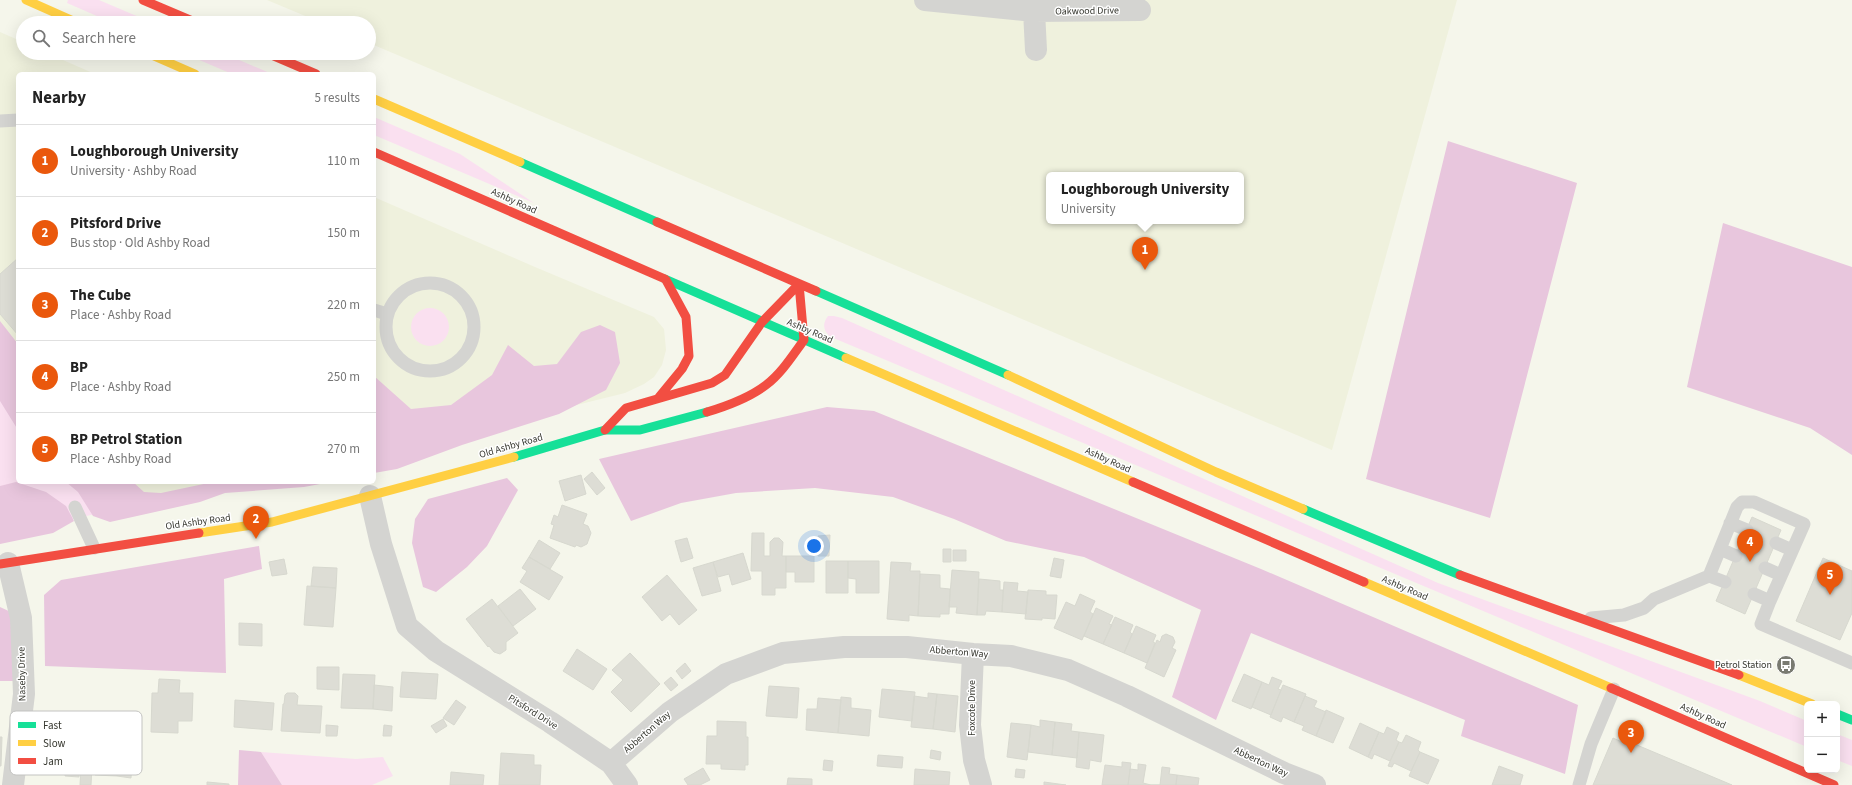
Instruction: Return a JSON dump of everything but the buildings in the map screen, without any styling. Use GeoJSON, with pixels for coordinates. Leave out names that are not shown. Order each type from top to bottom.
{"type":"FeatureCollection","features":[{"type":"Feature","properties":{"kind":"main road"},"geometry":{"type":"LineString","coordinates":[[26,0],[62,16]]}},
{"type":"Feature","properties":{"kind":"main road"},"geometry":{"type":"LineString","coordinates":[[143,0],[181,16]]}},
{"type":"Feature","properties":{"kind":"main road"},"geometry":{"type":"LineString","coordinates":[[163,60],[190,72]]}},
{"type":"Feature","properties":{"kind":"main road"},"geometry":{"type":"LineString","coordinates":[[283,60],[311,72]]}},
{"type":"Feature","properties":{"kind":"main road"},"geometry":{"type":"LineString","coordinates":[[376,100],[973,359],[1216,472],[1424,561],[1586,618],[1730,671],[1805,701]]}},
{"type":"Feature","properties":{"kind":"main road","name":"Ashby Road"},"geometry":{"type":"LineString","coordinates":[[376,153],[762,322],[1834,785]]}},
{"type":"Feature","properties":{"kind":"main road"},"geometry":{"type":"LineString","coordinates":[[659,397],[682,369],[689,356],[686,317],[666,280]]}},
{"type":"Feature","properties":{"kind":"main road"},"geometry":{"type":"LineString","coordinates":[[799,284],[804,340]]}},
{"type":"Feature","properties":{"kind":"main road","name":"Old Ashby Road"},"geometry":{"type":"LineString","coordinates":[[605,430],[626,408],[659,397],[712,383],[725,375],[762,322],[799,284]]}},
{"type":"Feature","properties":{"kind":"main road","name":"Old Ashby Road"},"geometry":{"type":"LineString","coordinates":[[4,564],[94,548],[272,522],[471,470],[605,430],[640,430],[730,405],[766,385],[786,364],[804,340]]}},
{"type":"Feature","properties":{"kind":"main road"},"geometry":{"type":"LineString","coordinates":[[1840,715],[1852,720]]}},
{"type":"Feature","properties":{"kind":"street","name":"Oakwood Drive"},"geometry":{"type":"LineString","coordinates":[[925,0],[1034,12],[1140,10]]}},
{"type":"Feature","properties":{"kind":"street"},"geometry":{"type":"LineString","coordinates":[[1034,12],[1036,50]]}},
{"type":"Feature","properties":{"kind":"street","name":"Pitsford Drive"},"geometry":{"type":"LineString","coordinates":[[370,496],[381,544],[407,626],[436,651],[550,722],[611,763],[627,785]]}},
{"type":"Feature","properties":{"kind":"street","name":"Naseby Drive"},"geometry":{"type":"LineString","coordinates":[[4,564],[21,618],[24,680],[22,711]]}},
{"type":"Feature","properties":{"kind":"street","name":"Abberton Way"},"geometry":{"type":"LineString","coordinates":[[611,763],[670,712],[726,674],[783,653],[844,647],[907,647],[972,654],[1011,656],[1068,670],[1127,696],[1284,774],[1315,785]]}},
{"type":"Feature","properties":{"kind":"street","name":"Foxcote Drive"},"geometry":{"type":"LineString","coordinates":[[972,654],[970,724],[974,760],[981,785]]}},
{"type":"Feature","properties":{"kind":"street","name":"Naseby Drive"},"geometry":{"type":"LineString","coordinates":[[13,785],[14,775]]}},
{"type":"Feature","properties":{"kind":"lane"},"geometry":{"type":"LineString","coordinates":[[0,121],[16,120]]}},
{"type":"Feature","properties":{"kind":"lane"},"geometry":{"type":"LineString","coordinates":[[424,282],[443,284],[460,294],[471,310],[475,329],[473,338],[464,356],[453,365],[439,370],[420,370],[402,362],[390,347],[386,325],[387,314],[392,304],[406,290],[424,282]]}},
{"type":"Feature","properties":{"kind":"lane"},"geometry":{"type":"LineString","coordinates":[[376,311],[387,314]]}},
{"type":"Feature","properties":{"kind":"lane"},"geometry":{"type":"LineString","coordinates":[[1709,576],[1730,523],[1742,502],[1754,502],[1804,524],[1761,624],[1852,663]]}},
{"type":"Feature","properties":{"kind":"lane"},"geometry":{"type":"LineString","coordinates":[[75,507],[94,548]]}},
{"type":"Feature","properties":{"kind":"lane"},"geometry":{"type":"LineString","coordinates":[[1730,523],[1747,530]]}},
{"type":"Feature","properties":{"kind":"lane"},"geometry":{"type":"LineString","coordinates":[[1776,543],[1792,550]]}},
{"type":"Feature","properties":{"kind":"lane"},"geometry":{"type":"LineString","coordinates":[[1720,549],[1736,556]]}},
{"type":"Feature","properties":{"kind":"lane"},"geometry":{"type":"LineString","coordinates":[[1765,568],[1781,575]]}},
{"type":"Feature","properties":{"kind":"lane"},"geometry":{"type":"LineString","coordinates":[[1586,618],[1624,615],[1644,608],[1654,599],[1709,576],[1724,582]]}},
{"type":"Feature","properties":{"kind":"lane"},"geometry":{"type":"LineString","coordinates":[[1754,594],[1770,601]]}},
{"type":"Feature","properties":{"kind":"lane"},"geometry":{"type":"LineString","coordinates":[[1580,785],[1591,744],[1614,689]]}},
{"type":"Feature","properties":{"kind":"shaded area"},"geometry":{"type":"Polygon","coordinates":[[[68,0],[99,0],[137,16],[97,16],[67,3],[68,0]]]}},
{"type":"Feature","properties":{"kind":"shaded area"},"geometry":{"type":"Polygon","coordinates":[[[267,0],[1457,0],[1332,450],[376,46],[376,16],[305,16],[267,0]]]}},
{"type":"Feature","properties":{"kind":"shaded area"},"geometry":{"type":"Polygon","coordinates":[[[0,32],[16,39],[16,60],[63,60],[90,72],[16,72],[16,364],[0,346],[0,32]]]}},
{"type":"Feature","properties":{"kind":"shaded area"},"geometry":{"type":"Polygon","coordinates":[[[199,60],[239,60],[267,72],[227,72],[199,60]]]}},
{"type":"Feature","properties":{"kind":"shaded area"},"geometry":{"type":"Polygon","coordinates":[[[376,118],[460,154],[534,203],[376,136],[376,118]]]}},
{"type":"Feature","properties":{"kind":"shaded area"},"geometry":{"type":"Polygon","coordinates":[[[1448,141],[1577,183],[1490,518],[1366,479],[1448,141]]]}},
{"type":"Feature","properties":{"kind":"shaded area"},"geometry":{"type":"Polygon","coordinates":[[[376,198],[654,317],[664,329],[666,350],[662,365],[654,377],[644,384],[625,393],[376,455],[376,198]]]}},
{"type":"Feature","properties":{"kind":"shaded area"},"geometry":{"type":"Polygon","coordinates":[[[1723,223],[1852,267],[1852,455],[1810,428],[1687,387],[1723,223]]]}},
{"type":"Feature","properties":{"kind":"shaded area"},"geometry":{"type":"Polygon","coordinates":[[[430,308],[443,314],[449,327],[443,340],[430,346],[417,340],[411,327],[417,314],[430,308]]]}},
{"type":"Feature","properties":{"kind":"shaded area"},"geometry":{"type":"Polygon","coordinates":[[[828,316],[842,318],[1438,583],[1760,701],[1804,720],[1804,746],[831,337],[825,330],[825,322],[828,316]]]}},
{"type":"Feature","properties":{"kind":"shaded area"},"geometry":{"type":"Polygon","coordinates":[[[0,321],[16,341],[16,427],[0,401],[0,321]]]}},
{"type":"Feature","properties":{"kind":"shaded area"},"geometry":{"type":"Polygon","coordinates":[[[600,325],[615,332],[620,363],[606,390],[559,414],[462,445],[397,469],[376,473],[376,378],[411,409],[451,405],[492,375],[508,345],[534,366],[557,364],[581,332],[600,325]]]}},
{"type":"Feature","properties":{"kind":"shaded area"},"geometry":{"type":"Polygon","coordinates":[[[0,346],[16,364],[16,484],[121,484],[139,505],[0,534],[0,346]]]}},
{"type":"Feature","properties":{"kind":"shaded area"},"geometry":{"type":"Polygon","coordinates":[[[827,407],[874,411],[1261,569],[1578,705],[1565,774],[1461,736],[1465,720],[1251,633],[1216,720],[1172,697],[1201,610],[1084,557],[1006,541],[954,519],[893,497],[815,488],[736,493],[681,503],[631,521],[599,459],[827,407]]]}},
{"type":"Feature","properties":{"kind":"shaded area"},"geometry":{"type":"Polygon","coordinates":[[[507,478],[518,490],[487,546],[467,567],[436,592],[423,587],[412,543],[415,519],[428,499],[507,478]]]}},
{"type":"Feature","properties":{"kind":"shaded area"},"geometry":{"type":"Polygon","coordinates":[[[16,482],[16,484],[22,484],[46,492],[66,506],[74,521],[53,533],[0,544],[0,486],[16,482]]]}},
{"type":"Feature","properties":{"kind":"shaded area"},"geometry":{"type":"Polygon","coordinates":[[[68,484],[135,484],[144,492],[161,493],[204,484],[320,484],[304,487],[225,493],[200,502],[110,522],[93,516],[78,492],[68,484]]]}},
{"type":"Feature","properties":{"kind":"shaded area"},"geometry":{"type":"Polygon","coordinates":[[[121,484],[249,484],[139,505],[121,484]]]}},
{"type":"Feature","properties":{"kind":"shaded area"},"geometry":{"type":"Polygon","coordinates":[[[259,546],[262,569],[224,579],[226,673],[45,666],[44,595],[61,580],[259,546]]]}},
{"type":"Feature","properties":{"kind":"shaded area"},"geometry":{"type":"Polygon","coordinates":[[[0,607],[13,613],[16,681],[0,681],[0,607]]]}},
{"type":"Feature","properties":{"kind":"shaded area"},"geometry":{"type":"Polygon","coordinates":[[[1840,735],[1852,740],[1852,766],[1840,761],[1840,735]]]}},
{"type":"Feature","properties":{"kind":"shaded area"},"geometry":{"type":"Polygon","coordinates":[[[239,750],[261,752],[282,785],[238,785],[239,750]]]}},
{"type":"Feature","properties":{"kind":"shaded area"},"geometry":{"type":"Polygon","coordinates":[[[261,752],[356,759],[383,757],[393,776],[372,785],[282,785],[261,752]]]}},
{"type":"Feature","properties":{"kind":"traffic: fast"},"geometry":{"type":"LineString","coordinates":[[520,162],[657,222]]}},
{"type":"Feature","properties":{"kind":"traffic: fast"},"geometry":{"type":"LineString","coordinates":[[665,279],[846,358]]}},
{"type":"Feature","properties":{"kind":"traffic: fast"},"geometry":{"type":"LineString","coordinates":[[816,291],[1008,375]]}},
{"type":"Feature","properties":{"kind":"traffic: fast"},"geometry":{"type":"LineString","coordinates":[[514,457],[605,430],[640,430],[707,412]]}},
{"type":"Feature","properties":{"kind":"traffic: fast"},"geometry":{"type":"LineString","coordinates":[[1303,509],[1460,575]]}},
{"type":"Feature","properties":{"kind":"traffic: fast"},"geometry":{"type":"LineString","coordinates":[[1840,715],[1852,720]]}},
{"type":"Feature","properties":{"kind":"traffic: slow"},"geometry":{"type":"LineString","coordinates":[[26,0],[62,16]]}},
{"type":"Feature","properties":{"kind":"traffic: slow"},"geometry":{"type":"LineString","coordinates":[[163,60],[190,72]]}},
{"type":"Feature","properties":{"kind":"traffic: slow"},"geometry":{"type":"LineString","coordinates":[[376,100],[520,162]]}},
{"type":"Feature","properties":{"kind":"traffic: slow"},"geometry":{"type":"LineString","coordinates":[[846,358],[1133,482]]}},
{"type":"Feature","properties":{"kind":"traffic: slow"},"geometry":{"type":"LineString","coordinates":[[1008,375],[1216,472],[1303,509]]}},
{"type":"Feature","properties":{"kind":"traffic: slow"},"geometry":{"type":"LineString","coordinates":[[199,533],[272,522],[514,457]]}},
{"type":"Feature","properties":{"kind":"traffic: slow"},"geometry":{"type":"LineString","coordinates":[[1364,582],[1611,688]]}},
{"type":"Feature","properties":{"kind":"traffic: slow"},"geometry":{"type":"LineString","coordinates":[[1739,675],[1804,701]]}},
{"type":"Feature","properties":{"kind":"traffic: jam"},"geometry":{"type":"LineString","coordinates":[[143,0],[181,16]]}},
{"type":"Feature","properties":{"kind":"traffic: jam"},"geometry":{"type":"LineString","coordinates":[[283,60],[311,72]]}},
{"type":"Feature","properties":{"kind":"traffic: jam"},"geometry":{"type":"LineString","coordinates":[[376,153],[665,279]]}},
{"type":"Feature","properties":{"kind":"traffic: jam"},"geometry":{"type":"LineString","coordinates":[[657,222],[816,291]]}},
{"type":"Feature","properties":{"kind":"traffic: jam"},"geometry":{"type":"LineString","coordinates":[[659,397],[682,369],[689,356],[686,317],[666,280]]}},
{"type":"Feature","properties":{"kind":"traffic: jam"},"geometry":{"type":"LineString","coordinates":[[605,430],[626,408],[712,383],[725,375],[762,322],[799,284]]}},
{"type":"Feature","properties":{"kind":"traffic: jam"},"geometry":{"type":"LineString","coordinates":[[707,412],[738,401],[759,390],[777,375],[796,352],[804,340],[799,284]]}},
{"type":"Feature","properties":{"kind":"traffic: jam"},"geometry":{"type":"LineString","coordinates":[[1133,482],[1364,582]]}},
{"type":"Feature","properties":{"kind":"traffic: jam"},"geometry":{"type":"LineString","coordinates":[[0,564],[199,533]]}},
{"type":"Feature","properties":{"kind":"traffic: jam"},"geometry":{"type":"LineString","coordinates":[[1460,575],[1739,675]]}},
{"type":"Feature","properties":{"kind":"traffic: jam"},"geometry":{"type":"LineString","coordinates":[[1611,688],[1834,785]]}},
{"type":"Feature","properties":{"kind":"place","name":"Loughborough University"},"geometry":{"type":"Point","coordinates":[1145,270]}},
{"type":"Feature","properties":{"kind":"place","name":"Pitsford Drive"},"geometry":{"type":"Point","coordinates":[256,539]}},
{"type":"Feature","properties":{"kind":"place","name":"BP"},"geometry":{"type":"Point","coordinates":[1750,562]}},
{"type":"Feature","properties":{"kind":"place","name":"BP Petrol Station"},"geometry":{"type":"Point","coordinates":[1830,595]}},
{"type":"Feature","properties":{"kind":"place","name":"Petrol Station"},"geometry":{"type":"Point","coordinates":[1786,665]}},
{"type":"Feature","properties":{"kind":"place","name":"The Cube"},"geometry":{"type":"Point","coordinates":[1631,753]}}]}
